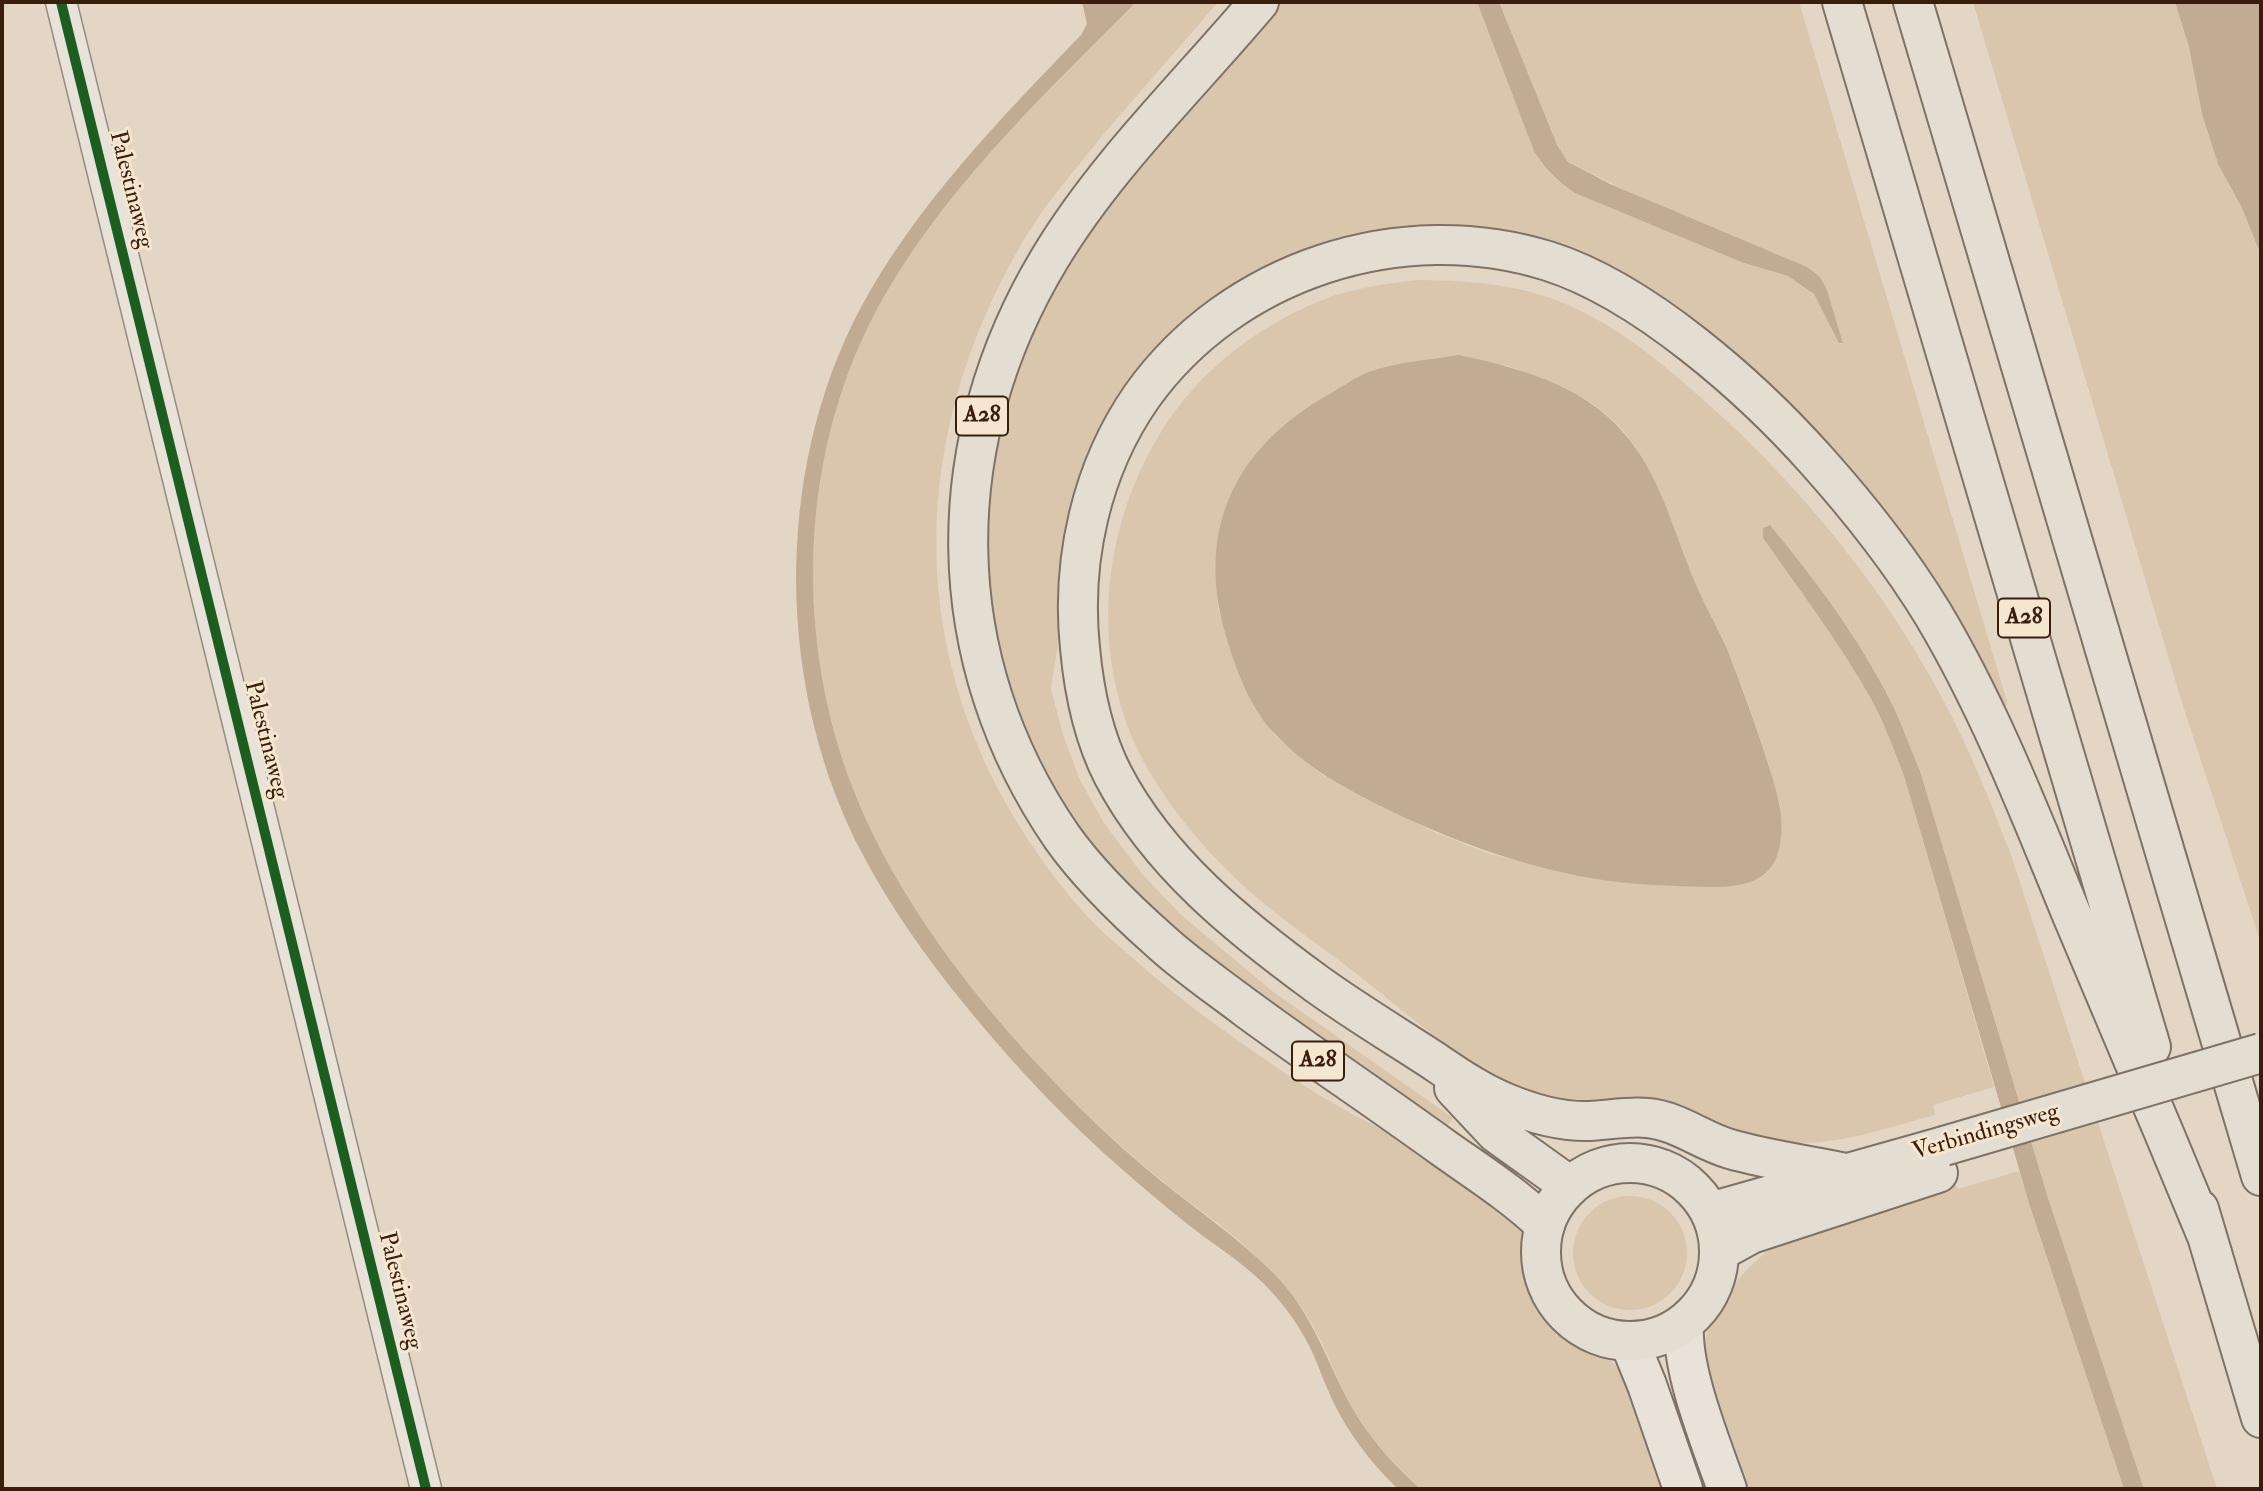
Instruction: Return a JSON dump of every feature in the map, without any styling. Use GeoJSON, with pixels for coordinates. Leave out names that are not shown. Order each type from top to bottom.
{"type":"FeatureCollection","features":[{"type":"Feature","properties":{"kind":"main road","name":"A28"},"geometry":{"type":"LineString","coordinates":[[1259,2],[1165,109],[1085,207],[1052,255],[1020,314],[981,420],[971,476],[967,538],[972,604],[981,661],[1004,729],[1039,799],[1064,839],[1101,885],[1160,942],[1217,986],[1499,1186],[1545,1225]]}},
{"type":"Feature","properties":{"kind":"main road","name":"A28"},"geometry":{"type":"LineString","coordinates":[[1842,2],[2261,1418]]}},
{"type":"Feature","properties":{"kind":"main road"},"geometry":{"type":"LineString","coordinates":[[1913,2],[2261,1176]]}},
{"type":"Feature","properties":{"kind":"main road","name":"A28"},"geometry":{"type":"LineString","coordinates":[[1846,1173],[1738,1152],[1667,1122],[1648,1118],[1588,1121],[1535,1113],[1501,1101],[1346,1005],[1240,927],[1166,852],[1136,813],[1111,771],[1093,726],[1083,678],[1076,615],[1079,562],[1088,516],[1118,436],[1140,399],[1169,363],[1217,320],[1248,299],[1298,272],[1354,254],[1399,245],[1502,250],[1552,262],[1636,304],[1681,335],[1773,415],[1814,457],[1864,516],[1930,610],[1960,662],[1995,735],[2206,1234]]}},
{"type":"Feature","properties":{"kind":"main road"},"geometry":{"type":"LineString","coordinates":[[2145,783],[2261,1078]]}},
{"type":"Feature","properties":{"kind":"main road","name":"A28"},"geometry":{"type":"LineString","coordinates":[[1422,1053],[1496,1133],[1570,1186]]}},
{"type":"Feature","properties":{"kind":"main road","name":"Verbindingsweg"},"geometry":{"type":"LineString","coordinates":[[1720,1251],[1751,1234],[1946,1158],[2261,1053]]}},
{"type":"Feature","properties":{"kind":"main road","name":"Verbindingsweg"},"geometry":{"type":"LineString","coordinates":[[1710,1212],[1846,1173],[1946,1158],[2261,1078]]}},
{"type":"Feature","properties":{"kind":"main road"},"geometry":{"type":"LineString","coordinates":[[1638,1163],[1662,1168],[1684,1180],[1701,1197],[1717,1232],[1720,1251],[1717,1274],[1706,1300],[1684,1324],[1665,1335],[1629,1341],[1592,1333],[1570,1319],[1555,1300],[1544,1277],[1541,1252],[1545,1225],[1554,1205],[1570,1186],[1590,1172],[1614,1164],[1638,1163]]}},
{"type":"Feature","properties":{"kind":"main road"},"geometry":{"type":"LineString","coordinates":[[1684,1324],[1683,1343],[1697,1398],[1727,1489]]}},
{"type":"Feature","properties":{"kind":"main road"},"geometry":{"type":"LineString","coordinates":[[1629,1341],[1647,1384],[1683,1489]]}},
{"type":"Feature","properties":{"kind":"street","name":"Palestinaweg"},"geometry":{"type":"LineString","coordinates":[[61,2],[426,1489]]}},
{"type":"Feature","properties":{"kind":"shaded area"},"geometry":{"type":"Polygon","coordinates":[[[1082,2],[1136,2],[1006,135],[945,206],[892,283],[861,341],[838,403],[823,467],[814,532],[814,598],[820,664],[833,729],[854,791],[884,856],[922,919],[965,980],[1028,1054],[1102,1129],[1161,1181],[1246,1248],[1287,1288],[1317,1336],[1358,1418],[1382,1450],[1420,1489],[1398,1489],[1358,1444],[1335,1406],[1304,1336],[1272,1292],[1244,1266],[1191,1227],[1122,1170],[1048,1100],[962,1001],[899,916],[863,855],[834,791],[814,724],[801,654],[796,582],[800,511],[812,441],[832,373],[860,309],[907,234],[961,164],[1081,35],[1087,24],[1082,2]]]}},
{"type":"Feature","properties":{"kind":"shaded area"},"geometry":{"type":"Polygon","coordinates":[[[1136,2],[1218,2],[1101,137],[1044,209],[1022,243],[979,329],[951,417],[938,504],[939,591],[954,677],[984,760],[1028,840],[1096,926],[1162,983],[1223,1030],[1319,1095],[1427,1156],[1516,1222],[1523,1236],[1529,1280],[1539,1306],[1554,1325],[1599,1351],[1624,1376],[1669,1489],[1420,1489],[1382,1450],[1358,1418],[1313,1327],[1289,1292],[1231,1234],[1161,1180],[1102,1128],[1046,1073],[965,980],[902,888],[854,791],[833,729],[820,664],[814,598],[814,532],[823,467],[838,403],[861,341],[892,283],[945,206],[1006,135],[1136,2]]]}},
{"type":"Feature","properties":{"kind":"shaded area"},"geometry":{"type":"Polygon","coordinates":[[[1278,2],[1477,2],[1534,151],[1744,263],[1788,276],[1803,284],[1814,294],[1841,344],[1843,343],[1827,290],[1568,162],[1557,145],[1499,2],[1799,2],[2008,705],[2001,706],[1716,348],[1439,231],[1158,357],[1061,624],[1051,689],[1063,735],[1080,780],[1104,823],[1143,875],[1180,914],[1272,991],[1453,1118],[1444,1130],[1225,974],[1123,888],[1051,792],[995,657],[982,538],[995,423],[1038,309],[1097,216],[1278,2]]]}},
{"type":"Feature","properties":{"kind":"shaded area"},"geometry":{"type":"Polygon","coordinates":[[[1477,2],[1499,2],[1557,145],[1568,162],[1610,184],[1807,267],[1820,277],[1827,290],[1843,343],[1839,343],[1814,294],[1788,276],[1744,263],[1575,193],[1557,179],[1534,151],[1477,2]]]}},
{"type":"Feature","properties":{"kind":"shaded area"},"geometry":{"type":"Polygon","coordinates":[[[1973,2],[2175,2],[2189,47],[2202,114],[2218,164],[2242,208],[2261,255],[2261,943],[2183,706],[1973,2]]]}},
{"type":"Feature","properties":{"kind":"shaded area"},"geometry":{"type":"Polygon","coordinates":[[[2175,2],[2261,2],[2261,255],[2242,208],[2218,164],[2202,114],[2189,47],[2175,2]]]}},
{"type":"Feature","properties":{"kind":"shaded area"},"geometry":{"type":"Polygon","coordinates":[[[1418,280],[1498,285],[1544,296],[1587,314],[1626,338],[1699,396],[1774,468],[1843,547],[1903,632],[1955,723],[2011,855],[2217,1489],[2144,1489],[2048,1198],[1920,771],[1879,678],[1820,589],[1771,526],[1766,526],[1763,538],[1846,658],[1871,699],[1890,738],[1905,779],[1994,1087],[1933,1105],[1935,1115],[1831,1141],[1777,1142],[1739,1137],[1580,1104],[1515,1085],[1451,1048],[1258,899],[1202,843],[1165,796],[1135,744],[1121,705],[1112,665],[1108,625],[1116,545],[1142,468],[1161,432],[1194,388],[1214,368],[1258,333],[1307,306],[1333,296],[1418,280]],[[1505,365],[1236,482],[1220,527],[1215,565],[1218,609],[1235,664],[1254,703],[1274,735],[1323,775],[1432,831],[1487,853],[1590,878],[1659,885],[1781,808],[1734,667],[1696,585],[1666,505],[1637,449],[1612,419],[1585,399],[1554,383],[1505,365]]]}},
{"type":"Feature","properties":{"kind":"shaded area"},"geometry":{"type":"Polygon","coordinates":[[[1459,355],[1526,372],[1588,401],[1622,431],[1647,466],[1666,505],[1697,587],[1727,649],[1754,720],[1774,785],[1781,816],[1781,838],[1775,860],[1762,876],[1744,884],[1722,887],[1635,884],[1563,873],[1485,850],[1410,820],[1328,777],[1289,748],[1259,715],[1240,676],[1226,636],[1218,598],[1216,562],[1220,528],[1230,496],[1246,467],[1268,440],[1295,416],[1361,375],[1400,364],[1459,355]]]}},
{"type":"Feature","properties":{"kind":"shaded area"},"geometry":{"type":"Polygon","coordinates":[[[1770,525],[1820,589],[1865,655],[1895,710],[1920,771],[2048,1198],[2144,1489],[2124,1489],[2029,1203],[1894,748],[1859,678],[1763,538],[1763,528],[1770,525]]]}},
{"type":"Feature","properties":{"kind":"shaded area"},"geometry":{"type":"Polygon","coordinates":[[[2019,1171],[2124,1489],[1739,1489],[1703,1348],[1716,1313],[1737,1281],[1764,1254],[1801,1230],[1955,1184],[1958,1189],[2019,1171]]]}},
{"type":"Feature","properties":{"kind":"shaded area"},"geometry":{"type":"Polygon","coordinates":[[[1630,1196],[1652,1200],[1670,1213],[1683,1231],[1687,1253],[1683,1275],[1670,1293],[1652,1306],[1630,1310],[1608,1306],[1590,1293],[1577,1275],[1573,1253],[1577,1231],[1590,1213],[1608,1200],[1630,1196]]]}},
{"type":"Feature","properties":{"kind":"cycle path"},"geometry":{"type":"LineString","coordinates":[[61,2],[426,1489]]}}]}
